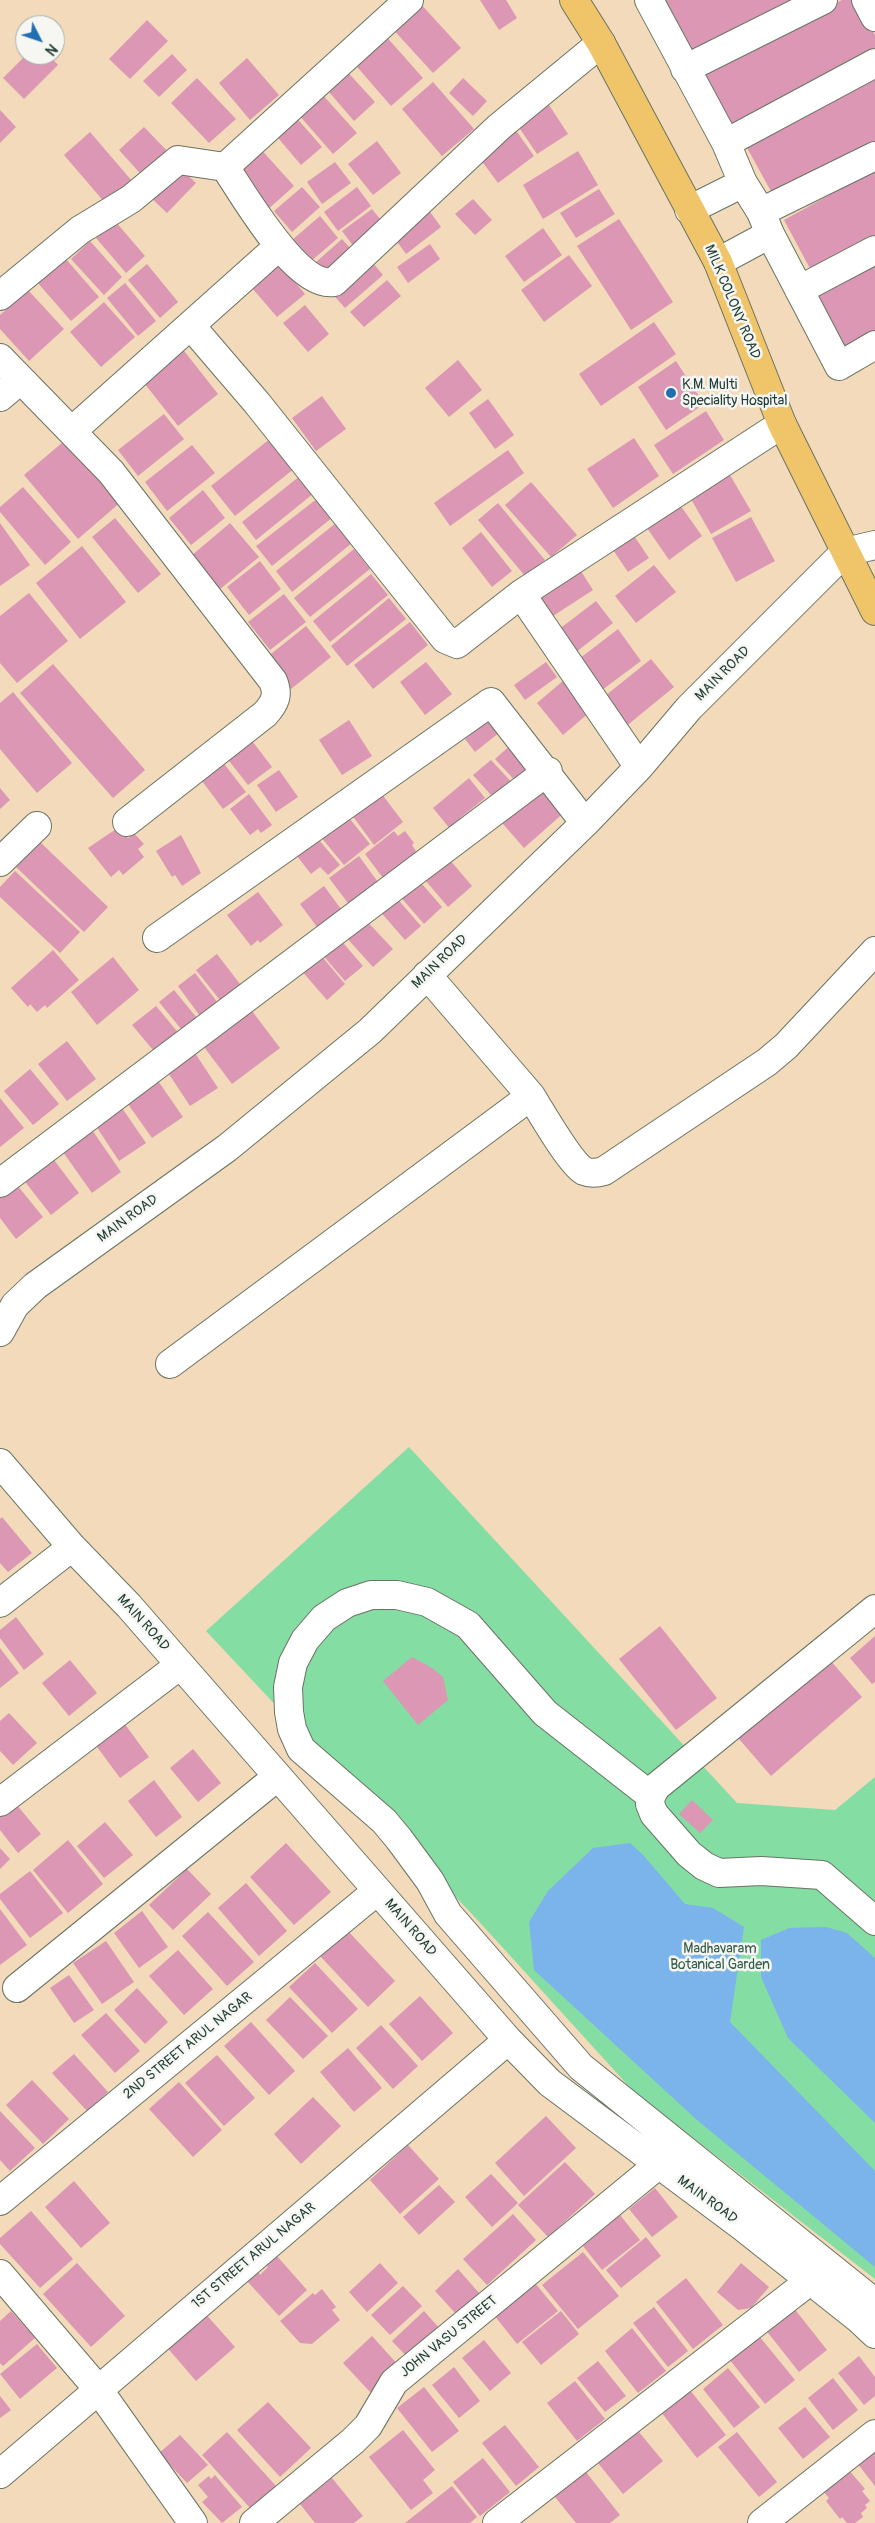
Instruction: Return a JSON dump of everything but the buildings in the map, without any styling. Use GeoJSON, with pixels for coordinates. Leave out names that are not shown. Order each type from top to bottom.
{"type":"FeatureCollection","features":[{"type":"Feature","properties":{"kind":"main road","name":"MILK COLONY ROAD"},"geometry":{"type":"LineString","coordinates":[[574,0],[601,43],[718,262],[782,424],[875,611]]}},
{"type":"Feature","properties":{"kind":"street"},"geometry":{"type":"LineString","coordinates":[[225,167],[409,0]]}},
{"type":"Feature","properties":{"kind":"street"},"geometry":{"type":"LineString","coordinates":[[649,0],[726,143],[743,183],[766,223],[838,366],[875,346]]}},
{"type":"Feature","properties":{"kind":"street"},"geometry":{"type":"LineString","coordinates":[[685,70],[822,0]]}},
{"type":"Feature","properties":{"kind":"street"},"geometry":{"type":"LineString","coordinates":[[866,0],[875,17]]}},
{"type":"Feature","properties":{"kind":"street"},"geometry":{"type":"LineString","coordinates":[[0,296],[80,230],[132,199],[178,160],[225,167],[278,247],[313,278],[327,283],[334,282],[499,127],[601,43]]}},
{"type":"Feature","properties":{"kind":"street"},"geometry":{"type":"LineString","coordinates":[[726,143],[875,64]]}},
{"type":"Feature","properties":{"kind":"street"},"geometry":{"type":"LineString","coordinates":[[718,262],[766,223],[875,156]]}},
{"type":"Feature","properties":{"kind":"street"},"geometry":{"type":"LineString","coordinates":[[689,210],[743,183]]}},
{"type":"Feature","properties":{"kind":"street"},"geometry":{"type":"LineString","coordinates":[[72,431],[278,247]]}},
{"type":"Feature","properties":{"kind":"street"},"geometry":{"type":"LineString","coordinates":[[799,290],[875,250]]}},
{"type":"Feature","properties":{"kind":"street"},"geometry":{"type":"LineString","coordinates":[[191,326],[263,410],[450,643],[457,644],[462,641],[522,594],[782,424]]}},
{"type":"Feature","properties":{"kind":"street"},"geometry":{"type":"LineString","coordinates":[[0,358],[10,388],[72,431],[133,499],[273,681],[276,689],[273,705],[265,714],[126,822]]}},
{"type":"Feature","properties":{"kind":"street"},"geometry":{"type":"LineString","coordinates":[[845,552],[875,545]]}},
{"type":"Feature","properties":{"kind":"street","name":"MAIN ROAD"},"geometry":{"type":"LineString","coordinates":[[0,1332],[15,1305],[35,1286],[227,1148],[370,1031],[586,823],[639,767],[689,708],[845,552]]}},
{"type":"Feature","properties":{"kind":"street"},"geometry":{"type":"LineString","coordinates":[[522,594],[639,767]]}},
{"type":"Feature","properties":{"kind":"street"},"geometry":{"type":"LineString","coordinates":[[157,938],[491,702],[548,772],[586,823]]}},
{"type":"Feature","properties":{"kind":"street"},"geometry":{"type":"LineString","coordinates":[[0,1182],[548,772]]}},
{"type":"Feature","properties":{"kind":"street"},"geometry":{"type":"LineString","coordinates":[[0,862],[37,826]]}},
{"type":"Feature","properties":{"kind":"street"},"geometry":{"type":"LineString","coordinates":[[427,975],[441,988],[531,1096],[574,1163],[586,1172],[596,1173],[604,1171],[767,1062],[786,1046],[875,951]]}},
{"type":"Feature","properties":{"kind":"street"},"geometry":{"type":"LineString","coordinates":[[170,1364],[531,1096]]}},
{"type":"Feature","properties":{"kind":"street","name":"MAIN ROAD"},"geometry":{"type":"LineString","coordinates":[[0,1463],[72,1548],[129,1606],[508,2040],[550,2083],[658,2166],[743,2227],[811,2280],[875,2334]]}},
{"type":"Feature","properties":{"kind":"street"},"geometry":{"type":"LineString","coordinates":[[0,1603],[72,1548]]}},
{"type":"Feature","properties":{"kind":"street"},"geometry":{"type":"LineString","coordinates":[[651,1796],[545,1712],[468,1625],[427,1602],[396,1595],[370,1595],[347,1603],[324,1618],[304,1640],[293,1663],[288,1687],[288,1712],[292,1729],[301,1749],[384,1821],[430,1881],[448,1914],[581,2067],[875,2303]]}},
{"type":"Feature","properties":{"kind":"street"},"geometry":{"type":"LineString","coordinates":[[875,1609],[663,1781],[651,1796],[650,1804],[654,1814],[689,1854],[711,1870],[719,1873],[762,1871],[822,1875],[875,1899]]}},
{"type":"Feature","properties":{"kind":"street"},"geometry":{"type":"LineString","coordinates":[[0,1802],[180,1665]]}},
{"type":"Feature","properties":{"kind":"street"},"geometry":{"type":"LineString","coordinates":[[17,1988],[277,1776]]}},
{"type":"Feature","properties":{"kind":"street"},"geometry":{"type":"LineString","coordinates":[[822,1875],[875,1921]]}},
{"type":"Feature","properties":{"kind":"street","name":"2ND STREET ARUL NAGAR"},"geometry":{"type":"LineString","coordinates":[[0,2201],[377,1891]]}},
{"type":"Feature","properties":{"kind":"street","name":"1ST STREET ARUL NAGAR"},"geometry":{"type":"LineString","coordinates":[[0,2474],[508,2040]]}},
{"type":"Feature","properties":{"kind":"street","name":"JOHN VASU STREET"},"geometry":{"type":"LineString","coordinates":[[254,2523],[353,2441],[368,2426],[394,2382],[658,2166]]}},
{"type":"Feature","properties":{"kind":"street"},"geometry":{"type":"LineString","coordinates":[[0,2274],[98,2389],[193,2523]]}},
{"type":"Feature","properties":{"kind":"street"},"geometry":{"type":"LineString","coordinates":[[497,2523],[811,2280]]}},
{"type":"Feature","properties":{"kind":"street"},"geometry":{"type":"LineString","coordinates":[[762,2523],[875,2434]]}},
{"type":"Feature","properties":{"kind":"green space","name":"Madhavaram Botanical Garden"},"geometry":{"type":"Polygon","coordinates":[[[409,1447],[737,1803],[835,1810],[875,1777],[875,2279],[634,2092],[484,1927],[206,1631],[409,1447]]]}},
{"type":"Feature","properties":{"kind":"water"},"geometry":{"type":"Polygon","coordinates":[[[630,1843],[643,1855],[685,1904],[713,1908],[744,1927],[730,2022],[875,2171],[875,2267],[697,2120],[534,1970],[529,1922],[548,1891],[593,1848],[630,1843]]]}},
{"type":"Feature","properties":{"kind":"water"},"geometry":{"type":"Polygon","coordinates":[[[826,1927],[847,1933],[875,1958],[875,2123],[788,2038],[761,1977],[761,1940],[789,1928],[826,1927]]]}},
{"type":"Feature","properties":{"kind":"place","name":"K.M. Multi Speciality Hospital"},"geometry":{"type":"Point","coordinates":[671,393]}}]}
